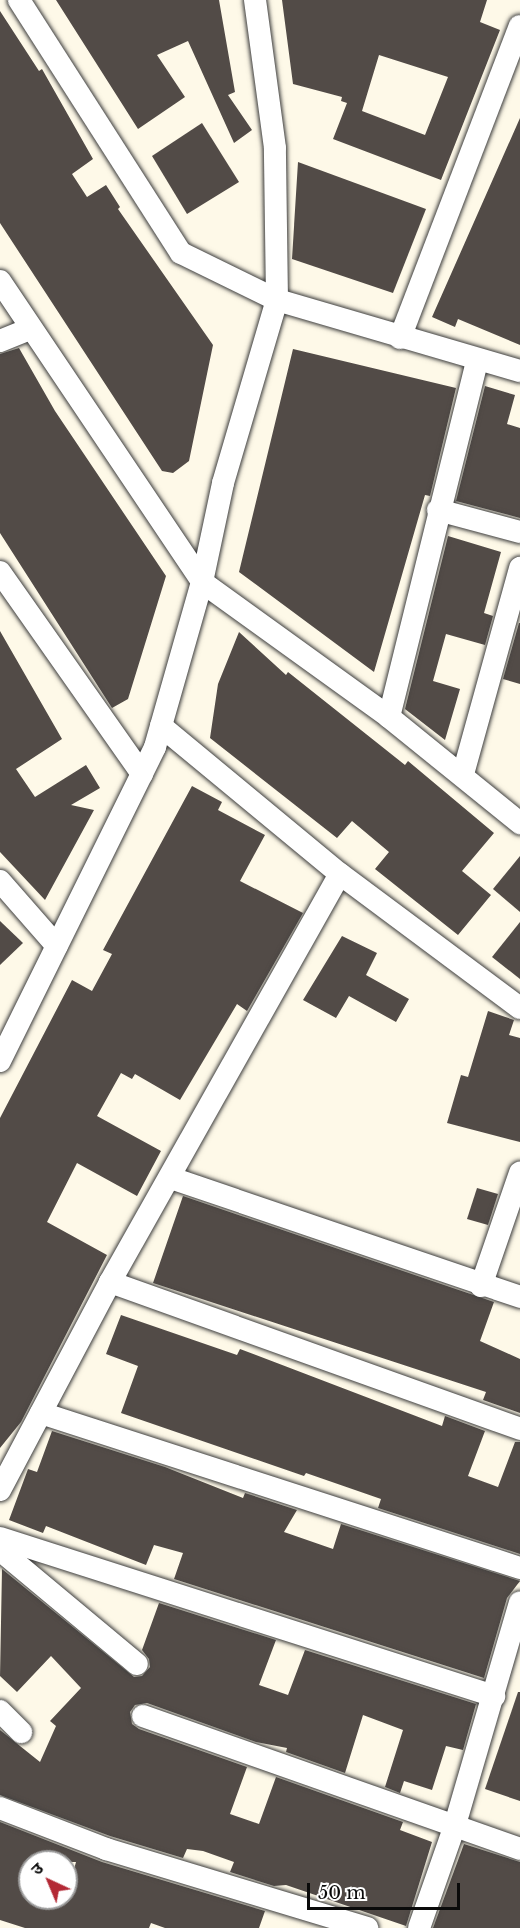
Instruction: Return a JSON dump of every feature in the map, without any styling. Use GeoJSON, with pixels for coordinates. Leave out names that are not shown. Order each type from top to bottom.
{"type":"FeatureCollection","features":[{"type":"Feature","properties":{"kind":"street"},"geometry":{"type":"LineString","coordinates":[[19,0],[181,253],[277,300],[400,338],[520,371]]}},
{"type":"Feature","properties":{"kind":"street"},"geometry":{"type":"LineString","coordinates":[[0,1061],[142,774],[161,726],[202,582],[223,483],[277,300],[275,148],[255,0]]}},
{"type":"Feature","properties":{"kind":"street"},"geometry":{"type":"LineString","coordinates":[[400,338],[520,26]]}},
{"type":"Feature","properties":{"kind":"street"},"geometry":{"type":"LineString","coordinates":[[0,281],[30,329],[202,582],[389,717],[463,774],[520,823]]}},
{"type":"Feature","properties":{"kind":"street"},"geometry":{"type":"LineString","coordinates":[[0,341],[30,329]]}},
{"type":"Feature","properties":{"kind":"street"},"geometry":{"type":"LineString","coordinates":[[389,717],[438,510],[477,360]]}},
{"type":"Feature","properties":{"kind":"street"},"geometry":{"type":"LineString","coordinates":[[438,510],[520,532]]}},
{"type":"Feature","properties":{"kind":"street"},"geometry":{"type":"LineString","coordinates":[[463,774],[520,568]]}},
{"type":"Feature","properties":{"kind":"street"},"geometry":{"type":"LineString","coordinates":[[0,572],[142,774]]}},
{"type":"Feature","properties":{"kind":"street"},"geometry":{"type":"LineString","coordinates":[[161,726],[340,874],[520,1008]]}},
{"type":"Feature","properties":{"kind":"street"},"geometry":{"type":"LineString","coordinates":[[0,1490],[110,1282],[171,1178],[340,874]]}},
{"type":"Feature","properties":{"kind":"street"},"geometry":{"type":"LineString","coordinates":[[0,880],[57,946]]}},
{"type":"Feature","properties":{"kind":"street"},"geometry":{"type":"LineString","coordinates":[[481,1286],[520,1173]]}},
{"type":"Feature","properties":{"kind":"street"},"geometry":{"type":"LineString","coordinates":[[171,1178],[481,1286],[520,1297]]}},
{"type":"Feature","properties":{"kind":"street"},"geometry":{"type":"LineString","coordinates":[[110,1282],[520,1429]]}},
{"type":"Feature","properties":{"kind":"street"},"geometry":{"type":"LineString","coordinates":[[41,1413],[520,1568]]}},
{"type":"Feature","properties":{"kind":"street"},"geometry":{"type":"LineString","coordinates":[[0,1538],[494,1696]]}},
{"type":"Feature","properties":{"kind":"street"},"geometry":{"type":"LineString","coordinates":[[0,1550],[138,1664]]}},
{"type":"Feature","properties":{"kind":"street"},"geometry":{"type":"LineString","coordinates":[[419,1928],[454,1828],[520,1602]]}},
{"type":"Feature","properties":{"kind":"street"},"geometry":{"type":"LineString","coordinates":[[0,1711],[21,1732]]}},
{"type":"Feature","properties":{"kind":"street"},"geometry":{"type":"LineString","coordinates":[[143,1716],[454,1828],[520,1849]]}},
{"type":"Feature","properties":{"kind":"street"},"geometry":{"type":"LineString","coordinates":[[0,1808],[106,1849],[367,1928]]}},
{"type":"Feature","properties":{"kind":"building"},"geometry":{"type":"Polygon","coordinates":[[[56,0],[219,0],[235,92],[228,95],[252,130],[234,143],[188,41],[157,55],[185,97],[138,129],[56,0]]]}},
{"type":"Feature","properties":{"kind":"building"},"geometry":{"type":"Polygon","coordinates":[[[282,0],[487,0],[480,22],[500,30],[441,180],[333,139],[347,103],[341,101],[342,97],[293,84],[282,0]],[[379,55],[362,111],[425,135],[448,77],[379,55]]]}},
{"type":"Feature","properties":{"kind":"building"},"geometry":{"type":"Polygon","coordinates":[[[0,11],[39,71],[42,69],[93,159],[72,174],[87,197],[106,185],[120,207],[118,209],[213,345],[189,461],[173,473],[162,471],[0,223],[0,11]]]}},
{"type":"Feature","properties":{"kind":"building"},"geometry":{"type":"Polygon","coordinates":[[[520,118],[520,345],[458,319],[455,327],[432,317],[520,118]]]}},
{"type":"Feature","properties":{"kind":"building"},"geometry":{"type":"Polygon","coordinates":[[[202,123],[239,182],[187,214],[152,156],[202,123]]]}},
{"type":"Feature","properties":{"kind":"building"},"geometry":{"type":"Polygon","coordinates":[[[298,162],[426,209],[393,293],[292,259],[298,162]]]}},
{"type":"Feature","properties":{"kind":"building"},"geometry":{"type":"Polygon","coordinates":[[[19,348],[55,411],[166,576],[128,699],[112,708],[0,533],[0,354],[19,348]]]}},
{"type":"Feature","properties":{"kind":"building"},"geometry":{"type":"Polygon","coordinates":[[[293,349],[456,388],[430,496],[425,495],[374,672],[239,572],[293,349]]]}},
{"type":"Feature","properties":{"kind":"building"},"geometry":{"type":"Polygon","coordinates":[[[485,386],[515,395],[507,424],[520,428],[520,518],[456,501],[485,386]]]}},
{"type":"Feature","properties":{"kind":"building"},"geometry":{"type":"Polygon","coordinates":[[[448,536],[501,552],[484,613],[493,616],[485,645],[446,634],[433,681],[460,689],[445,740],[405,709],[448,536]]]}},
{"type":"Feature","properties":{"kind":"building"},"geometry":{"type":"Polygon","coordinates":[[[520,623],[520,684],[503,679],[520,623]]]}},
{"type":"Feature","properties":{"kind":"building"},"geometry":{"type":"Polygon","coordinates":[[[0,631],[62,739],[16,769],[35,797],[86,765],[100,788],[71,805],[94,810],[45,900],[0,852],[0,631]]]}},
{"type":"Feature","properties":{"kind":"building"},"geometry":{"type":"Polygon","coordinates":[[[239,632],[286,675],[288,672],[405,765],[408,761],[494,833],[462,871],[491,895],[458,935],[375,869],[389,852],[352,821],[337,838],[210,738],[218,684],[239,632]]]}},
{"type":"Feature","properties":{"kind":"building"},"geometry":{"type":"Polygon","coordinates":[[[192,786],[222,802],[218,810],[265,835],[240,881],[303,913],[247,1011],[237,1004],[180,1100],[135,1074],[132,1079],[121,1073],[97,1116],[161,1151],[137,1196],[77,1163],[47,1222],[107,1255],[21,1422],[0,1448],[0,1118],[72,980],[92,991],[112,954],[103,950],[192,786]]]}},
{"type":"Feature","properties":{"kind":"building"},"geometry":{"type":"Polygon","coordinates":[[[520,856],[520,912],[493,889],[520,856]]]}},
{"type":"Feature","properties":{"kind":"building"},"geometry":{"type":"Polygon","coordinates":[[[0,921],[23,943],[0,965],[0,921]]]}},
{"type":"Feature","properties":{"kind":"building"},"geometry":{"type":"Polygon","coordinates":[[[520,922],[520,979],[492,957],[520,922]]]}},
{"type":"Feature","properties":{"kind":"building"},"geometry":{"type":"Polygon","coordinates":[[[342,936],[377,953],[366,975],[409,999],[396,1022],[349,996],[336,1018],[303,1000],[342,936]]]}},
{"type":"Feature","properties":{"kind":"building"},"geometry":{"type":"Polygon","coordinates":[[[488,1011],[514,1020],[509,1035],[520,1038],[520,1142],[447,1123],[461,1075],[468,1077],[488,1011]]]}},
{"type":"Feature","properties":{"kind":"building"},"geometry":{"type":"Polygon","coordinates":[[[477,1188],[498,1194],[488,1225],[467,1219],[477,1188]]]}},
{"type":"Feature","properties":{"kind":"building"},"geometry":{"type":"Polygon","coordinates":[[[183,1196],[494,1302],[480,1341],[520,1359],[520,1413],[483,1400],[486,1392],[153,1283],[183,1196]]]}},
{"type":"Feature","properties":{"kind":"building"},"geometry":{"type":"Polygon","coordinates":[[[121,1315],[237,1355],[240,1349],[442,1426],[445,1416],[485,1431],[468,1476],[498,1487],[515,1442],[520,1442],[520,1554],[378,1508],[381,1499],[306,1473],[304,1476],[121,1413],[138,1366],[106,1354],[121,1315]]]}},
{"type":"Feature","properties":{"kind":"building"},"geometry":{"type":"Polygon","coordinates":[[[52,1431],[165,1467],[243,1498],[245,1493],[297,1510],[284,1532],[333,1549],[341,1524],[520,1581],[507,1598],[484,1678],[174,1579],[183,1553],[154,1545],[146,1565],[46,1526],[43,1533],[9,1520],[28,1469],[37,1472],[52,1431]]]}},
{"type":"Feature","properties":{"kind":"building"},"geometry":{"type":"Polygon","coordinates":[[[2,1569],[134,1677],[142,1676],[150,1667],[149,1659],[142,1650],[159,1603],[276,1640],[259,1685],[288,1695],[305,1650],[476,1704],[463,1750],[446,1746],[432,1790],[404,1781],[400,1793],[385,1787],[403,1730],[363,1715],[345,1773],[286,1752],[287,1748],[256,1742],[147,1703],[135,1705],[130,1712],[132,1724],[139,1729],[247,1767],[230,1814],[259,1824],[276,1777],[403,1822],[400,1830],[432,1842],[406,1926],[286,1885],[274,1886],[230,1872],[234,1862],[203,1851],[187,1849],[183,1858],[110,1836],[0,1795],[0,1730],[40,1762],[56,1726],[50,1721],[81,1688],[51,1656],[17,1692],[0,1676],[2,1569]]]}},
{"type":"Feature","properties":{"kind":"building"},"geometry":{"type":"Polygon","coordinates":[[[518,1692],[520,1692],[520,1801],[485,1789],[518,1692]]]}},
{"type":"Feature","properties":{"kind":"building"},"geometry":{"type":"Polygon","coordinates":[[[0,1822],[71,1850],[18,1850],[18,1910],[78,1910],[78,1853],[102,1862],[265,1911],[259,1928],[165,1928],[151,1923],[149,1928],[25,1928],[0,1920],[0,1822]]]}},
{"type":"Feature","properties":{"kind":"building"},"geometry":{"type":"Polygon","coordinates":[[[464,1844],[520,1862],[520,1928],[433,1928],[464,1844]]]}}]}
